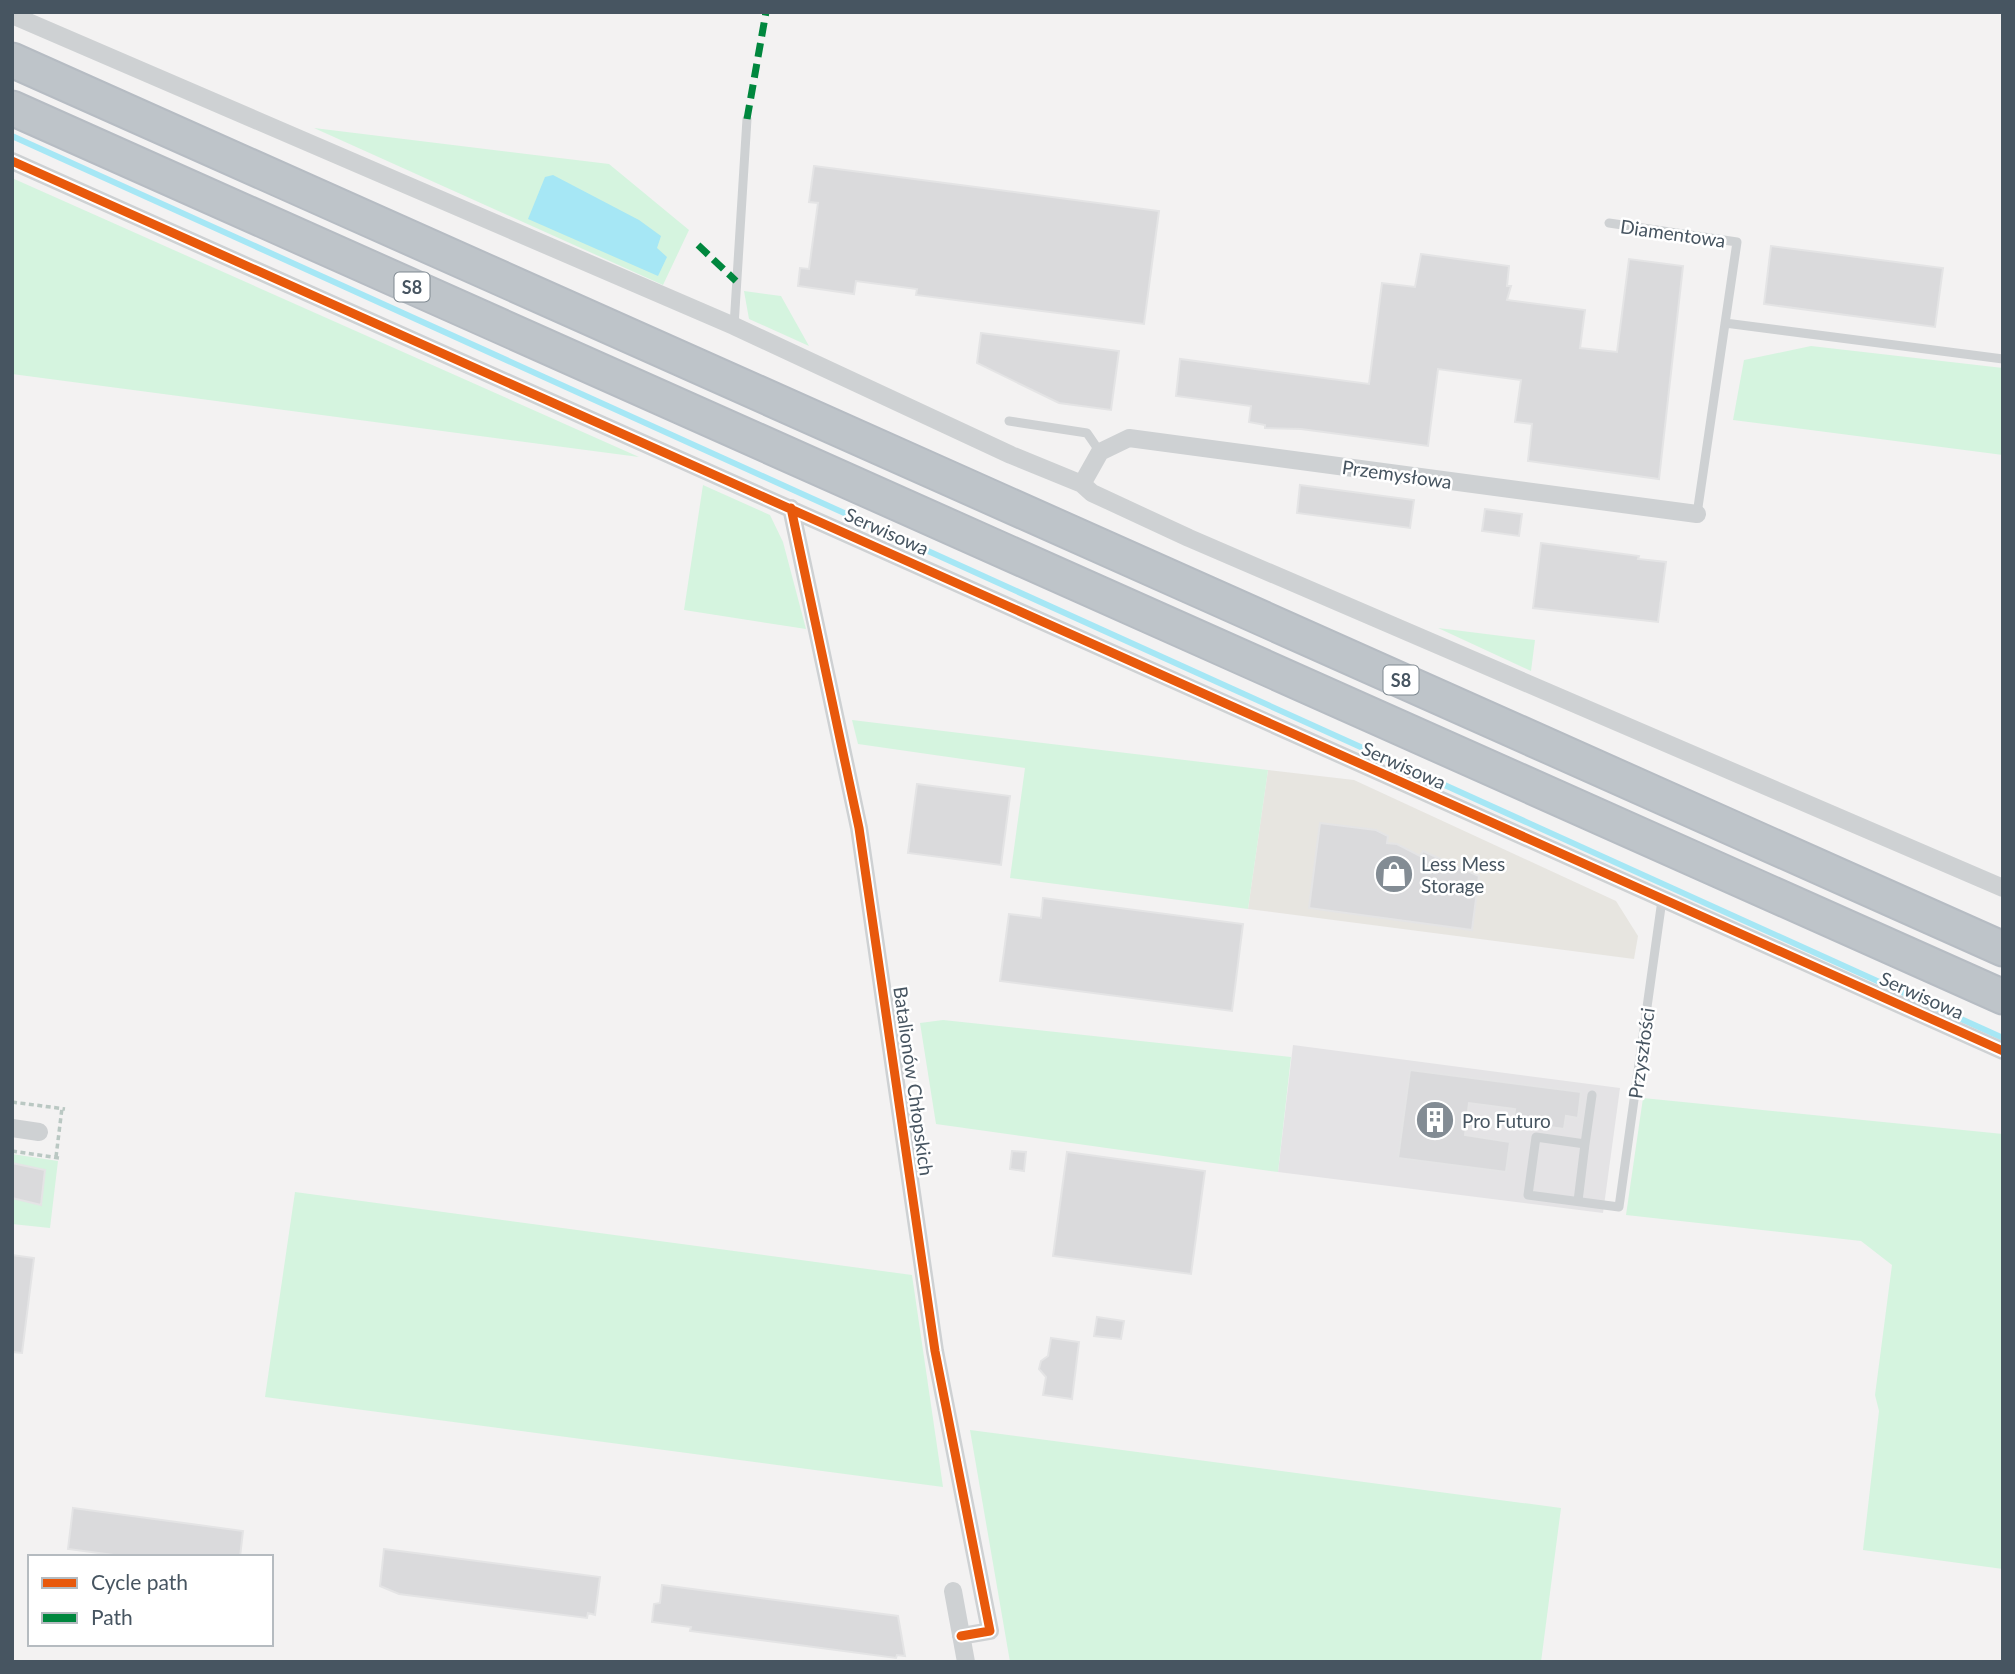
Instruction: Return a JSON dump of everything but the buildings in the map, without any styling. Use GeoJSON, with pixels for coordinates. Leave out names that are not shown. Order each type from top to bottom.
{"type":"FeatureCollection","features":[{"type":"Feature","properties":{"kind":"highway","name":"S8"},"geometry":{"type":"LineString","coordinates":[[12,60],[2003,949]]}},
{"type":"Feature","properties":{"kind":"highway","name":"S8"},"geometry":{"type":"LineString","coordinates":[[12,108],[2003,997]]}},
{"type":"Feature","properties":{"kind":"street"},"geometry":{"type":"LineString","coordinates":[[12,15],[734,326],[1011,455],[1082,484],[1092,493],[1189,538],[2003,888]]}},
{"type":"Feature","properties":{"kind":"street","name":"Serwisowa"},"geometry":{"type":"LineString","coordinates":[[12,161],[2003,1051]]}},
{"type":"Feature","properties":{"kind":"street","name":"Przemysłowa"},"geometry":{"type":"LineString","coordinates":[[1100,452],[1129,438],[1697,514]]}},
{"type":"Feature","properties":{"kind":"street"},"geometry":{"type":"LineString","coordinates":[[1082,484],[1100,452]]}},
{"type":"Feature","properties":{"kind":"street","name":"Batalionów Chłopskich"},"geometry":{"type":"LineString","coordinates":[[791,508],[859,828],[935,1351],[990,1631],[961,1636]]}},
{"type":"Feature","properties":{"kind":"street"},"geometry":{"type":"LineString","coordinates":[[12,1128],[40,1132]]}},
{"type":"Feature","properties":{"kind":"street"},"geometry":{"type":"LineString","coordinates":[[953,1591],[966,1662]]}},
{"type":"Feature","properties":{"kind":"lane"},"geometry":{"type":"LineString","coordinates":[[734,326],[747,119]]}},
{"type":"Feature","properties":{"kind":"lane","name":"Diamentowa"},"geometry":{"type":"LineString","coordinates":[[1609,223],[1737,242],[1725,323]]}},
{"type":"Feature","properties":{"kind":"lane"},"geometry":{"type":"LineString","coordinates":[[1697,514],[1725,323],[2003,359]]}},
{"type":"Feature","properties":{"kind":"lane"},"geometry":{"type":"LineString","coordinates":[[1009,421],[1087,432],[1100,452]]}},
{"type":"Feature","properties":{"kind":"lane","name":"Przyszłości"},"geometry":{"type":"LineString","coordinates":[[1578,1201],[1619,1207],[1662,900]]}},
{"type":"Feature","properties":{"kind":"lane"},"geometry":{"type":"LineString","coordinates":[[1586,1144],[1536,1137],[1528,1195],[1578,1201],[1586,1144],[1592,1095]]}},
{"type":"Feature","properties":{"kind":"path"},"geometry":{"type":"LineString","coordinates":[[12,1102],[63,1109],[57,1157],[12,1152]]}},
{"type":"Feature","properties":{"kind":"shaded area"},"geometry":{"type":"Polygon","coordinates":[[[1268,770],[1354,780],[1616,901],[1638,936],[1634,959],[1248,909],[1268,770]]]}},
{"type":"Feature","properties":{"kind":"shaded area"},"geometry":{"type":"Polygon","coordinates":[[[1293,1045],[1620,1088],[1603,1213],[1278,1172],[1293,1045]]]}},
{"type":"Feature","properties":{"kind":"green space"},"geometry":{"type":"Polygon","coordinates":[[[314,128],[609,164],[689,230],[663,285],[314,128]]]}},
{"type":"Feature","properties":{"kind":"green space"},"geometry":{"type":"Polygon","coordinates":[[[12,178],[639,457],[12,374],[12,178]]]}},
{"type":"Feature","properties":{"kind":"green space"},"geometry":{"type":"Polygon","coordinates":[[[744,291],[781,296],[809,346],[749,319],[744,291]]]}},
{"type":"Feature","properties":{"kind":"green space"},"geometry":{"type":"Polygon","coordinates":[[[1811,346],[2003,368],[2003,455],[1733,420],[1744,360],[1811,346]]]}},
{"type":"Feature","properties":{"kind":"green space"},"geometry":{"type":"Polygon","coordinates":[[[703,485],[770,515],[783,542],[806,629],[684,610],[703,485]]]}},
{"type":"Feature","properties":{"kind":"green space"},"geometry":{"type":"Polygon","coordinates":[[[1438,628],[1535,640],[1531,671],[1438,628]]]}},
{"type":"Feature","properties":{"kind":"green space"},"geometry":{"type":"Polygon","coordinates":[[[852,720],[1268,770],[1248,909],[1010,878],[1025,768],[858,744],[852,720]]]}},
{"type":"Feature","properties":{"kind":"green space"},"geometry":{"type":"Polygon","coordinates":[[[943,1020],[1291,1057],[1278,1172],[936,1124],[920,1023],[943,1020]]]}},
{"type":"Feature","properties":{"kind":"green space"},"geometry":{"type":"Polygon","coordinates":[[[1643,1098],[2003,1134],[2003,1569],[1863,1550],[1879,1411],[1875,1395],[1892,1265],[1861,1241],[1626,1215],[1643,1098]]]}},
{"type":"Feature","properties":{"kind":"green space"},"geometry":{"type":"Polygon","coordinates":[[[12,1154],[58,1161],[50,1228],[12,1224],[12,1198],[41,1205],[45,1170],[12,1163],[12,1154]]]}},
{"type":"Feature","properties":{"kind":"green space"},"geometry":{"type":"Polygon","coordinates":[[[295,1192],[912,1275],[943,1487],[265,1397],[295,1192]]]}},
{"type":"Feature","properties":{"kind":"green space"},"geometry":{"type":"Polygon","coordinates":[[[970,1430],[1561,1508],[1541,1662],[1010,1662],[970,1430]]]}},
{"type":"Feature","properties":{"kind":"water"},"geometry":{"type":"Polygon","coordinates":[[[553,175],[639,220],[661,236],[657,248],[667,257],[658,276],[528,219],[545,177],[553,175]]]}},
{"type":"Feature","properties":{"kind":"waterway"},"geometry":{"type":"LineString","coordinates":[[12,136],[2003,1038]]}},
{"type":"Feature","properties":{"kind":"marked path"},"geometry":{"type":"LineString","coordinates":[[747,119],[766,12]]}},
{"type":"Feature","properties":{"kind":"marked path"},"geometry":{"type":"LineString","coordinates":[[698,245],[736,281]]}},
{"type":"Feature","properties":{"kind":"cycle path"},"geometry":{"type":"LineString","coordinates":[[12,161],[2003,1051]]}},
{"type":"Feature","properties":{"kind":"cycle path"},"geometry":{"type":"LineString","coordinates":[[791,508],[859,828],[935,1351],[990,1631],[961,1636]]}},
{"type":"Feature","properties":{"kind":"place","name":"Less Mess Storage"},"geometry":{"type":"Point","coordinates":[1394,874]}},
{"type":"Feature","properties":{"kind":"place","name":"Pro Futuro"},"geometry":{"type":"Point","coordinates":[1435,1120]}}]}
